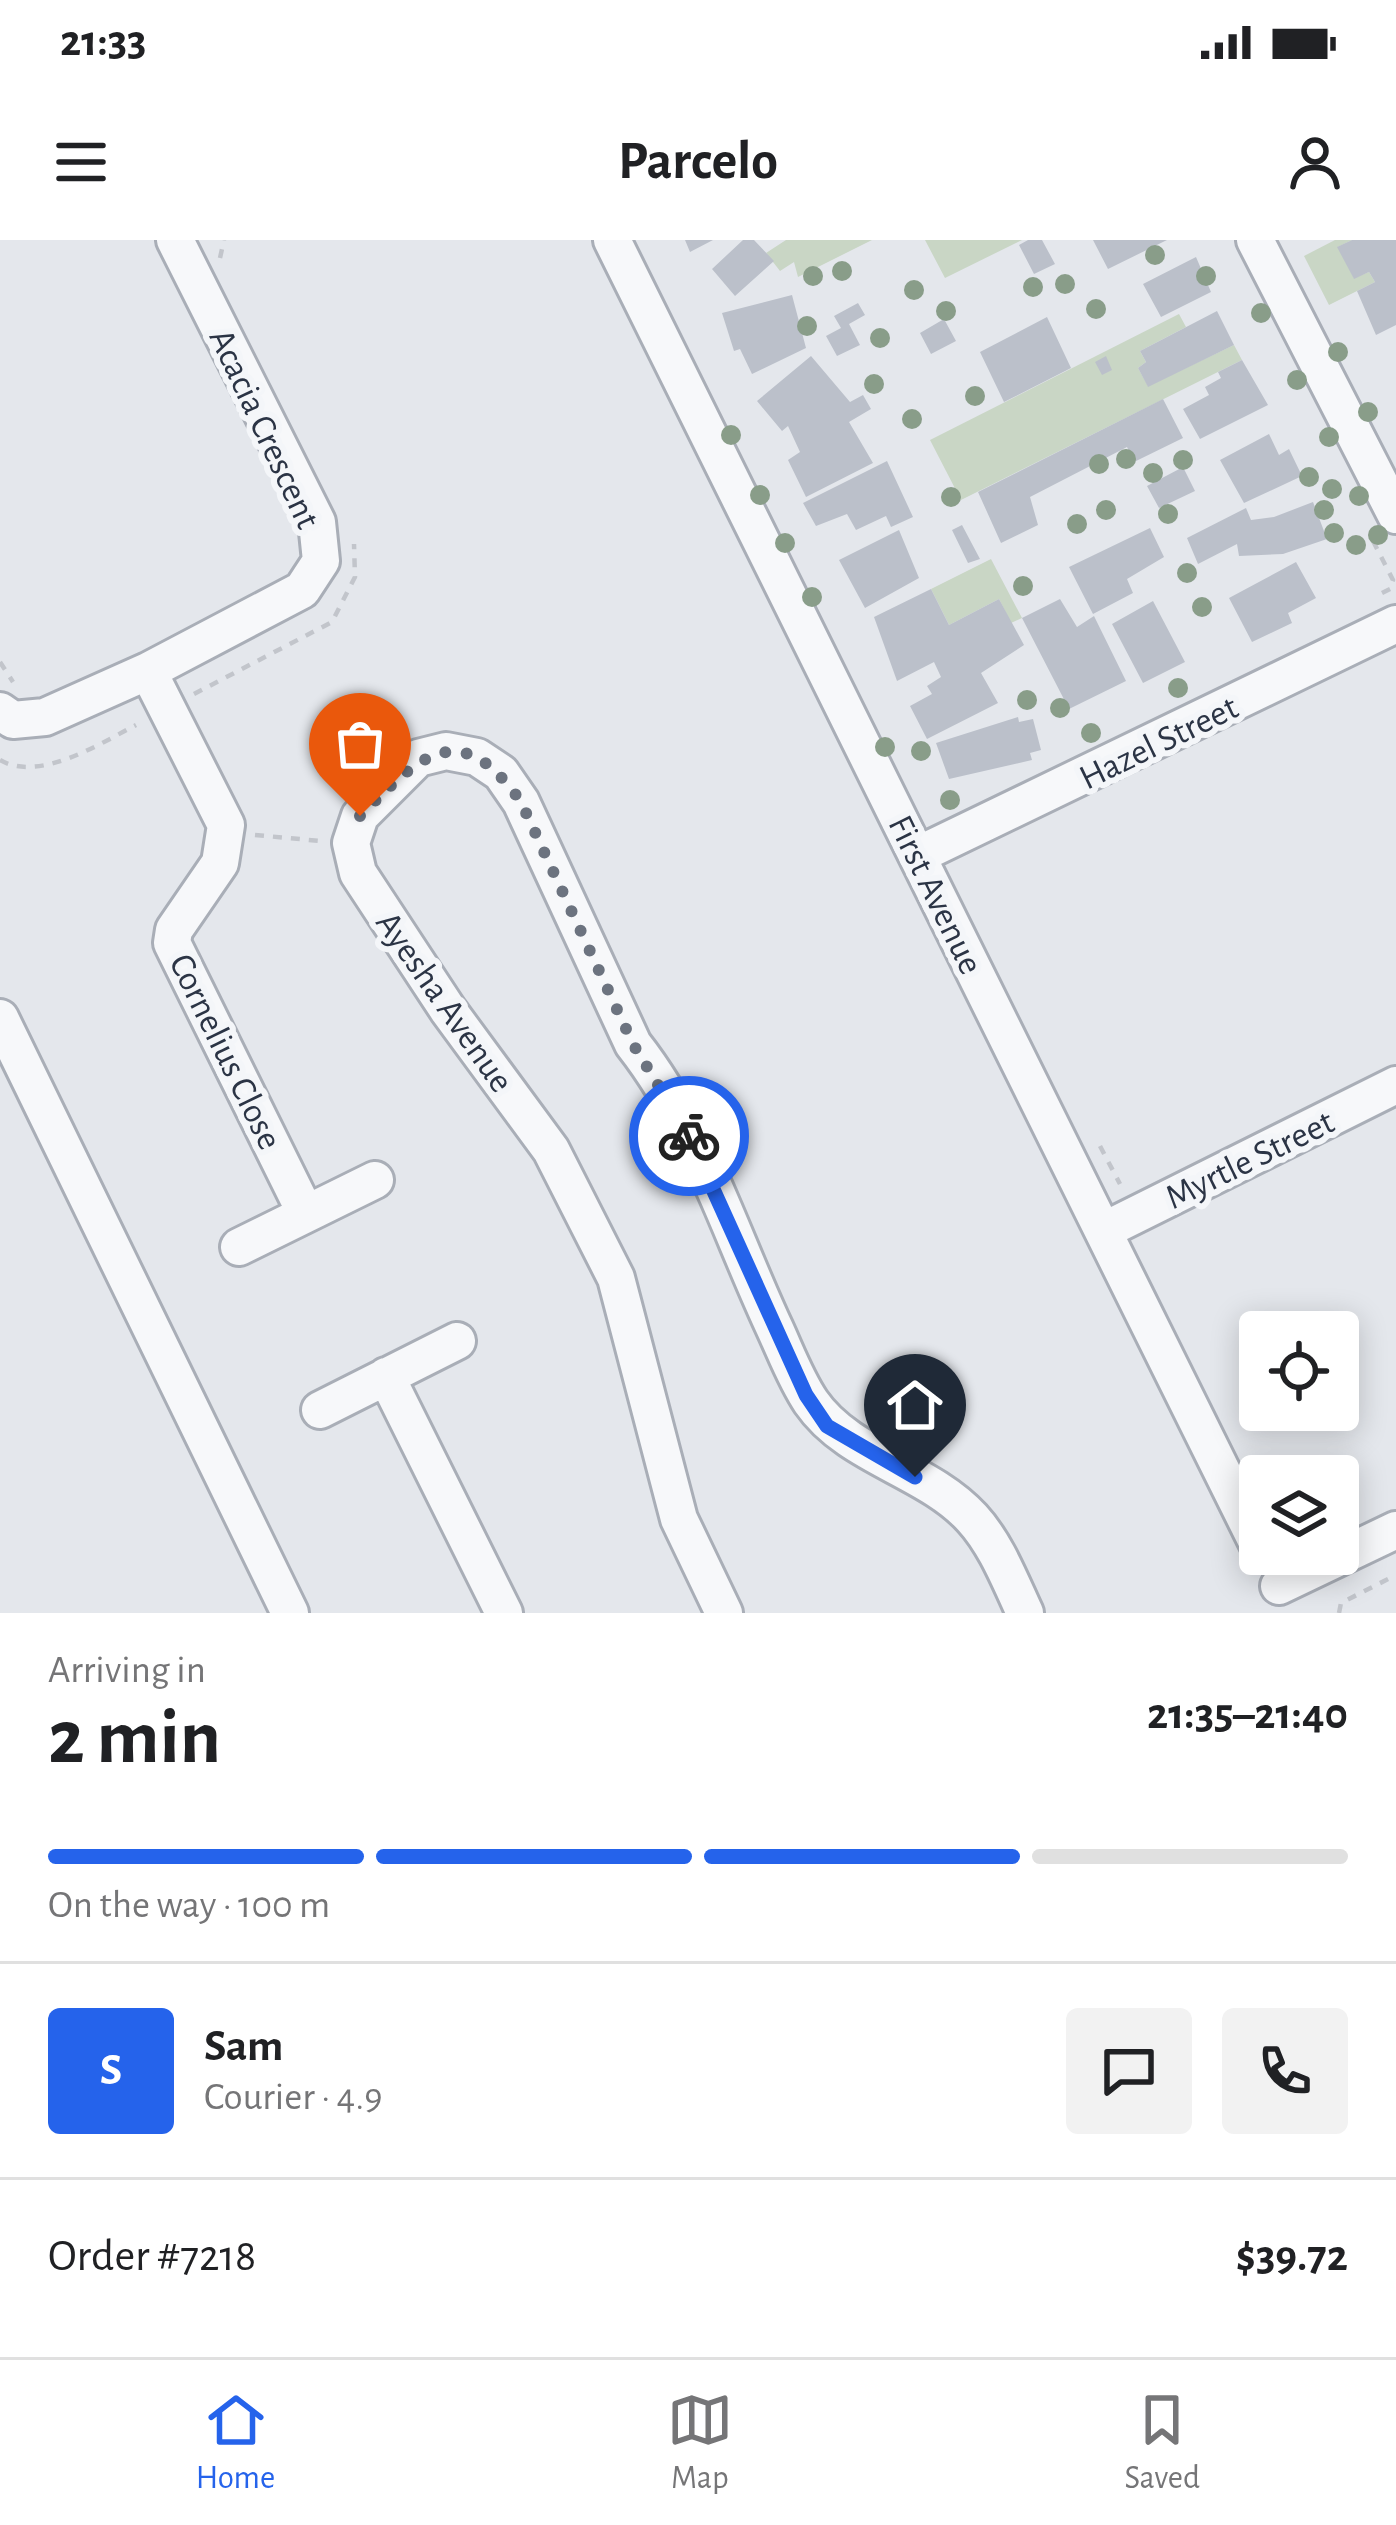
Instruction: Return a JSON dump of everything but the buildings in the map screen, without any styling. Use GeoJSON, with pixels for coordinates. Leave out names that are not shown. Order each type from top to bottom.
{"type":"FeatureCollection","features":[{"type":"Feature","properties":{"kind":"street","name":"Acacia Crescent"},"geometry":{"type":"LineString","coordinates":[[8,698],[13,720],[45,717],[148,671],[302,590],[321,561],[317,522],[176,240]]}},
{"type":"Feature","properties":{"kind":"street","name":"First Avenue"},"geometry":{"type":"LineString","coordinates":[[612,240],[1239,1505]]}},
{"type":"Feature","properties":{"kind":"street"},"geometry":{"type":"LineString","coordinates":[[1255,240],[1396,515]]}},
{"type":"Feature","properties":{"kind":"street","name":"Hazel Street"},"geometry":{"type":"LineString","coordinates":[[918,855],[1396,624]]}},
{"type":"Feature","properties":{"kind":"street"},"geometry":{"type":"LineString","coordinates":[[148,671],[226,825]]}},
{"type":"Feature","properties":{"kind":"street"},"geometry":{"type":"LineString","coordinates":[[351,843],[360,816],[418,758],[446,752],[477,757],[501,773],[521,802],[633,1044],[655,1072],[712,1178],[734,1243],[806,1395],[827,1426],[947,1496],[973,1518],[1025,1613]]}},
{"type":"Feature","properties":{"kind":"street","name":"Cornelius Close"},"geometry":{"type":"LineString","coordinates":[[226,825],[220,862],[174,930],[172,943],[306,1214]]}},
{"type":"Feature","properties":{"kind":"street","name":"Ayesha Avenue"},"geometry":{"type":"LineString","coordinates":[[351,843],[358,873],[448,1010],[551,1150],[616,1278],[679,1519],[724,1613]]}},
{"type":"Feature","properties":{"kind":"street"},"geometry":{"type":"LineString","coordinates":[[0,1018],[290,1613]]}},
{"type":"Feature","properties":{"kind":"street","name":"Myrtle Street"},"geometry":{"type":"LineString","coordinates":[[1103,1231],[1396,1085]]}},
{"type":"Feature","properties":{"kind":"street"},"geometry":{"type":"LineString","coordinates":[[239,1247],[375,1180]]}},
{"type":"Feature","properties":{"kind":"street"},"geometry":{"type":"LineString","coordinates":[[320,1410],[457,1341]]}},
{"type":"Feature","properties":{"kind":"street"},"geometry":{"type":"LineString","coordinates":[[386,1376],[504,1613]]}},
{"type":"Feature","properties":{"kind":"street"},"geometry":{"type":"LineString","coordinates":[[1359,1543],[1396,1529]]}},
{"type":"Feature","properties":{"kind":"path"},"geometry":{"type":"LineString","coordinates":[[211,240],[220,258],[224,240]]}},
{"type":"Feature","properties":{"kind":"path"},"geometry":{"type":"LineString","coordinates":[[0,760],[10,766],[39,766],[96,746],[332,622],[355,577],[356,547],[347,527]]}},
{"type":"Feature","properties":{"kind":"path"},"geometry":{"type":"LineString","coordinates":[[0,662],[8,698]]}},
{"type":"Feature","properties":{"kind":"path"},"geometry":{"type":"LineString","coordinates":[[226,825],[267,839],[351,843]]}},
{"type":"Feature","properties":{"kind":"path"},"geometry":{"type":"LineString","coordinates":[[1339,1613],[1341,1603],[1396,1575]]}},
{"type":"Feature","properties":{"kind":"green space"},"geometry":{"type":"Polygon","coordinates":[[[786,240],[872,240],[798,277],[794,262],[780,271],[766,253],[786,240]]]}},
{"type":"Feature","properties":{"kind":"green space"},"geometry":{"type":"Polygon","coordinates":[[[925,240],[1022,240],[945,278],[925,240]]]}},
{"type":"Feature","properties":{"kind":"green space"},"geometry":{"type":"Polygon","coordinates":[[[1335,240],[1352,240],[1338,247],[1354,278],[1369,272],[1375,282],[1329,305],[1304,256],[1335,240]]]}},
{"type":"Feature","properties":{"kind":"green space"},"geometry":{"type":"Polygon","coordinates":[[[1179,314],[1186,327],[1140,351],[1146,362],[1138,368],[1148,386],[1234,345],[1242,360],[961,500],[930,440],[1179,314]]]}},
{"type":"Feature","properties":{"kind":"green space"},"geometry":{"type":"Polygon","coordinates":[[[991,559],[1022,618],[1011,623],[999,599],[949,625],[931,589],[991,559]]]}},
{"type":"Feature","properties":{"kind":"way so far"},"geometry":{"type":"LineString","coordinates":[[360,816],[418,758],[446,752],[477,757],[501,773],[521,802],[633,1044],[655,1072],[689,1136]]}},
{"type":"Feature","properties":{"kind":"route"},"geometry":{"type":"LineString","coordinates":[[689,1136],[712,1178],[734,1243],[806,1395],[827,1426],[915,1477]]}}]}
